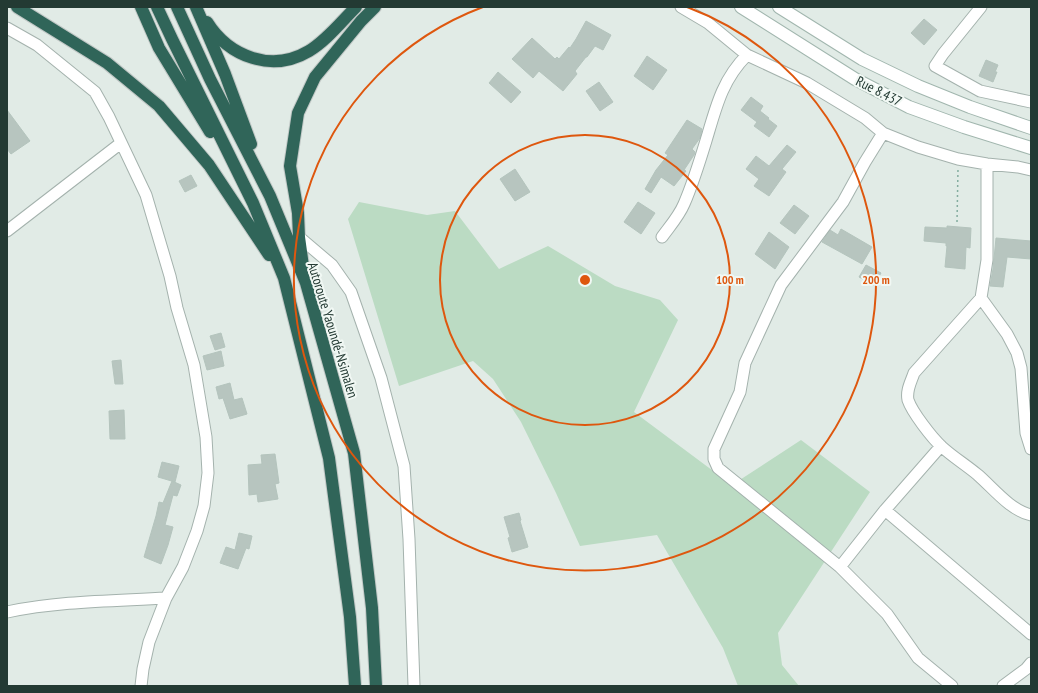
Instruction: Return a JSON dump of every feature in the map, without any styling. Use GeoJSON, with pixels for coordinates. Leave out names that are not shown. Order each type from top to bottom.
{"type":"FeatureCollection","features":[{"type":"Feature","properties":{"kind":"highway"},"geometry":{"type":"LineString","coordinates":[[17,7],[107,63],[159,106],[209,165],[284,278]]}},
{"type":"Feature","properties":{"kind":"highway"},"geometry":{"type":"LineString","coordinates":[[141,7],[159,48],[253,203]]}},
{"type":"Feature","properties":{"kind":"highway"},"geometry":{"type":"LineString","coordinates":[[157,7],[253,203],[284,278],[329,458],[350,617],[355,686]]}},
{"type":"Feature","properties":{"kind":"highway","name":"Autoroute Yaoundé-Nsimalen"},"geometry":{"type":"LineString","coordinates":[[177,7],[210,79],[270,196],[306,283],[354,453],[372,608],[376,686]]}},
{"type":"Feature","properties":{"kind":"highway"},"geometry":{"type":"LineString","coordinates":[[197,7],[225,74],[270,196]]}},
{"type":"Feature","properties":{"kind":"highway"},"geometry":{"type":"LineString","coordinates":[[197,7],[213,31],[224,42],[241,54],[257,59],[275,62],[293,58],[309,51],[326,38],[356,7]]}},
{"type":"Feature","properties":{"kind":"highway"},"geometry":{"type":"LineString","coordinates":[[306,283],[299,236],[298,213],[290,166],[298,113],[316,77],[361,21],[375,7]]}},
{"type":"Feature","properties":{"kind":"main road","name":"Rue 8.437"},"geometry":{"type":"LineString","coordinates":[[741,7],[855,79],[909,107],[964,127],[1031,148]]}},
{"type":"Feature","properties":{"kind":"main road","name":"Rue 8.437"},"geometry":{"type":"LineString","coordinates":[[779,7],[862,59],[918,86],[970,107],[1031,128]]}},
{"type":"Feature","properties":{"kind":"street"},"geometry":{"type":"LineString","coordinates":[[681,7],[708,23],[747,55],[807,83],[865,118],[883,133],[918,147],[958,159],[1031,170]]}},
{"type":"Feature","properties":{"kind":"street"},"geometry":{"type":"LineString","coordinates":[[981,7],[935,66],[980,92],[1031,102]]}},
{"type":"Feature","properties":{"kind":"street"},"geometry":{"type":"LineString","coordinates":[[7,28],[37,45],[95,92],[109,117],[146,195],[157,229],[194,365],[206,437],[208,473],[204,506],[183,567],[166,598],[149,642],[141,686]]}},
{"type":"Feature","properties":{"kind":"street"},"geometry":{"type":"LineString","coordinates":[[662,237],[676,219],[684,204],[723,88],[737,65],[747,55]]}},
{"type":"Feature","properties":{"kind":"street"},"geometry":{"type":"LineString","coordinates":[[883,133],[861,168],[843,202],[781,285],[745,363],[740,392],[714,449],[714,459],[718,468],[840,567],[887,614],[918,658],[952,686]]}},
{"type":"Feature","properties":{"kind":"street"},"geometry":{"type":"LineString","coordinates":[[7,231],[121,143]]}},
{"type":"Feature","properties":{"kind":"street"},"geometry":{"type":"LineString","coordinates":[[987,164],[987,260],[981,298],[914,373],[908,388],[908,400],[928,432],[941,446],[978,475],[1009,503],[1020,511],[1031,515]]}},
{"type":"Feature","properties":{"kind":"street"},"geometry":{"type":"LineString","coordinates":[[299,236],[332,266],[351,292],[381,378],[404,466],[409,538],[414,686]]}},
{"type":"Feature","properties":{"kind":"street"},"geometry":{"type":"LineString","coordinates":[[981,298],[1007,334],[1017,353],[1021,368],[1026,433],[1031,449]]}},
{"type":"Feature","properties":{"kind":"street"},"geometry":{"type":"LineString","coordinates":[[840,567],[885,510],[941,446]]}},
{"type":"Feature","properties":{"kind":"street"},"geometry":{"type":"LineString","coordinates":[[885,510],[1031,634]]}},
{"type":"Feature","properties":{"kind":"street"},"geometry":{"type":"LineString","coordinates":[[7,612],[21,609],[70,604],[166,598]]}},
{"type":"Feature","properties":{"kind":"street"},"geometry":{"type":"LineString","coordinates":[[1003,686],[1026,670],[1031,663]]}},
{"type":"Feature","properties":{"kind":"path"},"geometry":{"type":"LineString","coordinates":[[957,222],[958,159]]}},
{"type":"Feature","properties":{"kind":"green space"},"geometry":{"type":"Polygon","coordinates":[[[359,202],[427,215],[455,211],[499,269],[548,246],[615,286],[660,300],[678,320],[634,412],[732,485],[801,440],[870,492],[778,633],[782,665],[799,686],[738,686],[723,648],[657,535],[580,546],[521,422],[493,379],[473,361],[399,386],[348,219],[359,202]]]}},
{"type":"Feature","properties":{"kind":"building"},"geometry":{"type":"Polygon","coordinates":[[[924,19],[937,30],[924,45],[911,33],[924,19]]]}},
{"type":"Feature","properties":{"kind":"building"},"geometry":{"type":"Polygon","coordinates":[[[586,21],[611,35],[603,50],[595,46],[575,71],[577,74],[563,91],[539,71],[533,78],[512,59],[532,38],[555,59],[557,57],[559,59],[569,47],[570,48],[586,21]]]}},
{"type":"Feature","properties":{"kind":"building"},"geometry":{"type":"Polygon","coordinates":[[[647,56],[667,70],[653,90],[634,76],[647,56]]]}},
{"type":"Feature","properties":{"kind":"building"},"geometry":{"type":"Polygon","coordinates":[[[986,60],[998,65],[993,82],[979,76],[986,60]]]}},
{"type":"Feature","properties":{"kind":"building"},"geometry":{"type":"Polygon","coordinates":[[[498,72],[521,92],[511,103],[489,83],[498,72]]]}},
{"type":"Feature","properties":{"kind":"building"},"geometry":{"type":"Polygon","coordinates":[[[599,82],[613,102],[600,111],[586,91],[599,82]]]}},
{"type":"Feature","properties":{"kind":"building"},"geometry":{"type":"Polygon","coordinates":[[[751,97],[763,106],[760,111],[777,126],[769,137],[754,126],[757,122],[741,110],[751,97]]]}},
{"type":"Feature","properties":{"kind":"building"},"geometry":{"type":"Polygon","coordinates":[[[7,110],[30,141],[11,154],[7,149],[7,110]]]}},
{"type":"Feature","properties":{"kind":"building"},"geometry":{"type":"Polygon","coordinates":[[[687,120],[702,129],[700,138],[692,149],[695,152],[694,155],[684,170],[686,171],[674,186],[661,177],[651,193],[645,189],[656,170],[668,155],[665,153],[687,120]]]}},
{"type":"Feature","properties":{"kind":"building"},"geometry":{"type":"Polygon","coordinates":[[[787,145],[796,152],[782,169],[786,172],[769,196],[754,186],[759,179],[746,169],[756,156],[769,166],[787,145]]]}},
{"type":"Feature","properties":{"kind":"building"},"geometry":{"type":"Polygon","coordinates":[[[515,169],[530,192],[515,201],[500,179],[515,169]]]}},
{"type":"Feature","properties":{"kind":"building"},"geometry":{"type":"Polygon","coordinates":[[[191,175],[197,186],[185,192],[179,181],[191,175]]]}},
{"type":"Feature","properties":{"kind":"building"},"geometry":{"type":"Polygon","coordinates":[[[638,202],[655,213],[641,234],[624,222],[638,202]]]}},
{"type":"Feature","properties":{"kind":"building"},"geometry":{"type":"Polygon","coordinates":[[[794,205],[809,216],[795,234],[780,223],[794,205]]]}},
{"type":"Feature","properties":{"kind":"building"},"geometry":{"type":"Polygon","coordinates":[[[947,226],[971,228],[970,248],[966,247],[965,269],[945,267],[946,243],[924,241],[925,227],[947,228],[947,226]]]}},
{"type":"Feature","properties":{"kind":"building"},"geometry":{"type":"Polygon","coordinates":[[[841,229],[872,247],[862,264],[822,242],[830,230],[838,235],[841,229]]]}},
{"type":"Feature","properties":{"kind":"building"},"geometry":{"type":"Polygon","coordinates":[[[769,232],[789,247],[775,269],[755,254],[769,232]]]}},
{"type":"Feature","properties":{"kind":"building"},"geometry":{"type":"Polygon","coordinates":[[[996,238],[1031,241],[1031,259],[1007,257],[1003,287],[990,286],[996,238]]]}},
{"type":"Feature","properties":{"kind":"building"},"geometry":{"type":"Polygon","coordinates":[[[866,265],[881,273],[874,285],[859,277],[866,265]]]}},
{"type":"Feature","properties":{"kind":"building"},"geometry":{"type":"Polygon","coordinates":[[[221,333],[225,347],[215,350],[210,336],[221,333]]]}},
{"type":"Feature","properties":{"kind":"building"},"geometry":{"type":"Polygon","coordinates":[[[221,351],[224,366],[207,370],[203,356],[221,351]]]}},
{"type":"Feature","properties":{"kind":"building"},"geometry":{"type":"Polygon","coordinates":[[[121,360],[123,384],[115,384],[112,361],[121,360]]]}},
{"type":"Feature","properties":{"kind":"building"},"geometry":{"type":"Polygon","coordinates":[[[230,383],[234,400],[242,398],[247,414],[230,419],[223,398],[219,399],[216,387],[230,383]]]}},
{"type":"Feature","properties":{"kind":"building"},"geometry":{"type":"Polygon","coordinates":[[[124,410],[125,439],[110,439],[109,411],[124,410]]]}},
{"type":"Feature","properties":{"kind":"building"},"geometry":{"type":"Polygon","coordinates":[[[275,454],[279,483],[275,484],[278,499],[258,502],[257,494],[249,495],[248,465],[262,464],[261,455],[275,454]]]}},
{"type":"Feature","properties":{"kind":"building"},"geometry":{"type":"Polygon","coordinates":[[[162,462],[179,466],[175,482],[158,477],[162,462]]]}},
{"type":"Feature","properties":{"kind":"building"},"geometry":{"type":"Polygon","coordinates":[[[172,481],[181,485],[177,496],[173,495],[165,525],[173,527],[161,564],[144,557],[159,502],[163,503],[172,481]]]}},
{"type":"Feature","properties":{"kind":"building"},"geometry":{"type":"Polygon","coordinates":[[[519,513],[528,547],[512,552],[508,538],[510,537],[504,517],[519,513]]]}},
{"type":"Feature","properties":{"kind":"building"},"geometry":{"type":"Polygon","coordinates":[[[239,533],[252,536],[249,549],[246,548],[238,569],[220,563],[226,547],[235,550],[239,533]]]}}]}
